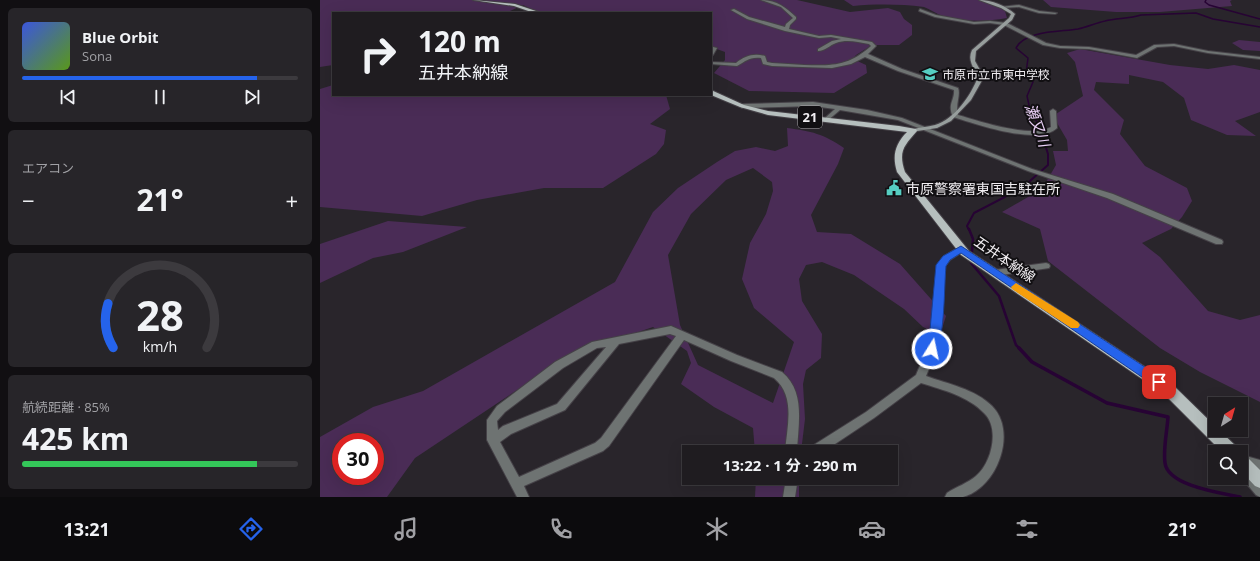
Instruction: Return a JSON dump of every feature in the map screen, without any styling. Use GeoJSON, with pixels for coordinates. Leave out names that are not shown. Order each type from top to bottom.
{"type":"FeatureCollection","features":[{"type":"Feature","properties":{"kind":"main road"},"geometry":{"type":"LineString","coordinates":[[475,0],[515,5],[536,12]]}},
{"type":"Feature","properties":{"kind":"main road"},"geometry":{"type":"LineString","coordinates":[[918,129],[940,125],[955,116],[980,80],[980,74],[972,57],[974,50],[1011,19],[1013,14],[1002,7],[981,0]]}},
{"type":"Feature","properties":{"kind":"main road","name":"21"},"geometry":{"type":"LineString","coordinates":[[712,92],[742,106],[768,113],[918,129]]}},
{"type":"Feature","properties":{"kind":"main road","name":"五井本納線"},"geometry":{"type":"LineString","coordinates":[[918,129],[899,147],[897,158],[901,172],[961,249],[1169,390],[1225,445]]}},
{"type":"Feature","properties":{"kind":"main road"},"geometry":{"type":"LineString","coordinates":[[1248,468],[1260,481]]}},
{"type":"Feature","properties":{"kind":"street"},"geometry":{"type":"LineString","coordinates":[[763,0],[782,6],[795,18],[788,25],[786,30]]}},
{"type":"Feature","properties":{"kind":"street"},"geometry":{"type":"LineString","coordinates":[[1002,7],[1019,6],[1035,11],[1055,13]]}},
{"type":"Feature","properties":{"kind":"street"},"geometry":{"type":"LineString","coordinates":[[712,63],[737,65],[747,57],[759,56],[763,57],[765,63],[768,64],[830,68],[846,65],[865,55],[874,45],[831,36],[812,36],[786,30],[748,18],[733,10]]}},
{"type":"Feature","properties":{"kind":"street"},"geometry":{"type":"LineString","coordinates":[[920,10],[951,20],[974,23],[990,22],[1005,24],[1046,44],[1065,48],[1088,48],[1137,57],[1156,46],[1174,45],[1208,52],[1260,58]]}},
{"type":"Feature","properties":{"kind":"street"},"geometry":{"type":"LineString","coordinates":[[820,50],[834,42],[847,40]]}},
{"type":"Feature","properties":{"kind":"street"},"geometry":{"type":"LineString","coordinates":[[712,52],[715,48]]}},
{"type":"Feature","properties":{"kind":"street"},"geometry":{"type":"LineString","coordinates":[[865,55],[956,90],[957,93],[953,100],[953,110],[955,116],[991,126],[1030,134],[1042,134],[1052,132],[1054,128],[1053,111]]}},
{"type":"Feature","properties":{"kind":"street"},"geometry":{"type":"LineString","coordinates":[[742,106],[798,104],[840,108],[887,116],[918,129],[1030,170],[1110,196],[1219,242]]}},
{"type":"Feature","properties":{"kind":"street"},"geometry":{"type":"LineString","coordinates":[[828,119],[840,108]]}},
{"type":"Feature","properties":{"kind":"street"},"geometry":{"type":"LineString","coordinates":[[824,445],[870,415],[920,378],[933,343],[941,265],[946,258],[961,249]]}},
{"type":"Feature","properties":{"kind":"street"},"geometry":{"type":"LineString","coordinates":[[995,273],[1046,266]]}},
{"type":"Feature","properties":{"kind":"street"},"geometry":{"type":"LineString","coordinates":[[523,497],[493,440],[492,420],[501,409],[559,365],[595,345],[617,340],[671,330],[734,358],[778,374],[784,380],[791,392],[794,403],[791,445]]}},
{"type":"Feature","properties":{"kind":"street"},"geometry":{"type":"LineString","coordinates":[[516,484],[599,447],[605,442],[682,334]]}},
{"type":"Feature","properties":{"kind":"street"},"geometry":{"type":"LineString","coordinates":[[493,440],[507,430],[561,407],[571,398],[617,340]]}},
{"type":"Feature","properties":{"kind":"street"},"geometry":{"type":"LineString","coordinates":[[920,378],[961,392],[974,400],[989,410],[995,417],[999,430],[998,444],[994,458],[983,479],[951,497]]}},
{"type":"Feature","properties":{"kind":"street"},"geometry":{"type":"LineString","coordinates":[[1248,463],[1260,466]]}},
{"type":"Feature","properties":{"kind":"street"},"geometry":{"type":"LineString","coordinates":[[1248,476],[1260,491]]}},
{"type":"Feature","properties":{"kind":"street"},"geometry":{"type":"LineString","coordinates":[[789,497],[791,485]]}},
{"type":"Feature","properties":{"kind":"shaded area"},"geometry":{"type":"Polygon","coordinates":[[[320,0],[797,0],[850,12],[888,8],[900,12],[904,19],[912,25],[912,35],[899,45],[872,45],[856,55],[853,59],[866,65],[867,73],[834,93],[749,91],[714,73],[725,60],[725,52],[712,47],[712,12],[538,12],[523,5],[510,11],[514,12],[332,12],[332,65],[320,67],[320,0]]]}},
{"type":"Feature","properties":{"kind":"shaded area"},"geometry":{"type":"Polygon","coordinates":[[[844,0],[988,0],[1005,11],[1007,18],[983,21],[967,20],[943,16],[924,7],[906,5],[853,6],[844,0]]]}},
{"type":"Feature","properties":{"kind":"shaded area"},"geometry":{"type":"Polygon","coordinates":[[[1043,0],[1232,0],[1230,1],[1232,6],[1160,12],[1116,12],[1051,7],[1043,0]]]}},
{"type":"Feature","properties":{"kind":"shaded area"},"geometry":{"type":"Polygon","coordinates":[[[1239,40],[1260,42],[1260,51],[1243,50],[1232,43],[1239,40]]]}},
{"type":"Feature","properties":{"kind":"shaded area"},"geometry":{"type":"Polygon","coordinates":[[[1080,49],[1170,65],[1208,69],[1234,65],[1260,70],[1260,112],[1235,121],[1256,136],[1227,135],[1191,120],[1184,98],[1163,82],[1129,75],[1129,84],[1096,82],[1094,90],[1124,120],[1120,134],[1145,166],[1187,188],[1192,201],[1182,217],[1171,229],[1142,243],[1160,257],[1208,311],[1240,320],[1260,315],[1260,402],[1200,372],[1160,348],[1048,261],[1040,229],[1002,212],[1042,189],[1056,165],[1053,151],[1068,151],[1067,140],[1053,116],[1083,96],[1075,62],[1067,53],[1080,49]]]}},
{"type":"Feature","properties":{"kind":"shaded area"},"geometry":{"type":"Polygon","coordinates":[[[332,85],[332,96],[666,96],[670,109],[650,124],[666,130],[664,144],[656,154],[603,188],[544,188],[477,200],[422,216],[320,207],[320,89],[332,85]]]}},
{"type":"Feature","properties":{"kind":"shaded area"},"geometry":{"type":"Polygon","coordinates":[[[787,128],[817,134],[830,139],[844,148],[838,164],[811,215],[817,232],[851,234],[900,264],[946,316],[940,335],[923,327],[904,309],[854,275],[822,262],[806,265],[799,279],[802,301],[822,334],[821,358],[806,370],[803,384],[805,419],[802,445],[754,445],[753,428],[714,407],[681,384],[691,363],[687,351],[653,327],[568,356],[415,458],[387,497],[320,497],[320,437],[373,407],[423,391],[615,282],[653,212],[678,188],[735,151],[756,147],[775,151],[788,146],[787,128]],[[753,168],[726,180],[691,214],[668,255],[680,325],[698,365],[773,403],[794,342],[754,308],[742,279],[750,243],[766,214],[773,191],[772,182],[753,168]]]}},
{"type":"Feature","properties":{"kind":"shaded area"},"geometry":{"type":"Polygon","coordinates":[[[388,221],[467,227],[403,252],[373,258],[320,283],[320,244],[388,221]]]}},
{"type":"Feature","properties":{"kind":"shaded area"},"geometry":{"type":"Polygon","coordinates":[[[756,485],[799,485],[799,497],[755,497],[756,485]]]}},
{"type":"Feature","properties":{"kind":"waterway","name":"瀬又川"},"geometry":{"type":"LineString","coordinates":[[1206,0],[1205,2],[1209,5],[1260,19]]}},
{"type":"Feature","properties":{"kind":"waterway","name":"瀬又川"},"geometry":{"type":"LineString","coordinates":[[1043,136],[1029,105],[1027,96],[1033,82],[1026,73],[1028,58],[1016,48],[1027,38],[1044,33],[1078,29],[1105,21],[1141,15],[1196,13],[1213,19],[1260,27]]}},
{"type":"Feature","properties":{"kind":"waterway","name":"瀬又川"},"geometry":{"type":"LineString","coordinates":[[969,230],[967,226],[974,213],[1022,188],[1048,165],[1048,154],[1042,135]]}},
{"type":"Feature","properties":{"kind":"waterway","name":"瀬又川"},"geometry":{"type":"LineString","coordinates":[[969,229],[973,239],[971,263],[999,296],[1016,345],[1019,348]]}},
{"type":"Feature","properties":{"kind":"waterway","name":"瀬又川"},"geometry":{"type":"LineString","coordinates":[[1019,348],[1032,362],[1107,403],[1168,417],[1165,446],[1165,463],[1168,471],[1185,483],[1196,487],[1240,497]]}},
{"type":"Feature","properties":{"kind":"slow traffic"},"geometry":{"type":"LineString","coordinates":[[1016,287],[1074,325]]}},
{"type":"Feature","properties":{"kind":"place","name":"市原市立市東中学校"},"geometry":{"type":"Point","coordinates":[930,74]}},
{"type":"Feature","properties":{"kind":"place","name":"市原警察署東国吉駐在所"},"geometry":{"type":"Point","coordinates":[894,188]}},
{"type":"Feature","properties":{"kind":"route"},"geometry":{"type":"LineString","coordinates":[[932,349],[936,330],[941,265],[946,258],[961,249],[1159,382]]}}]}
